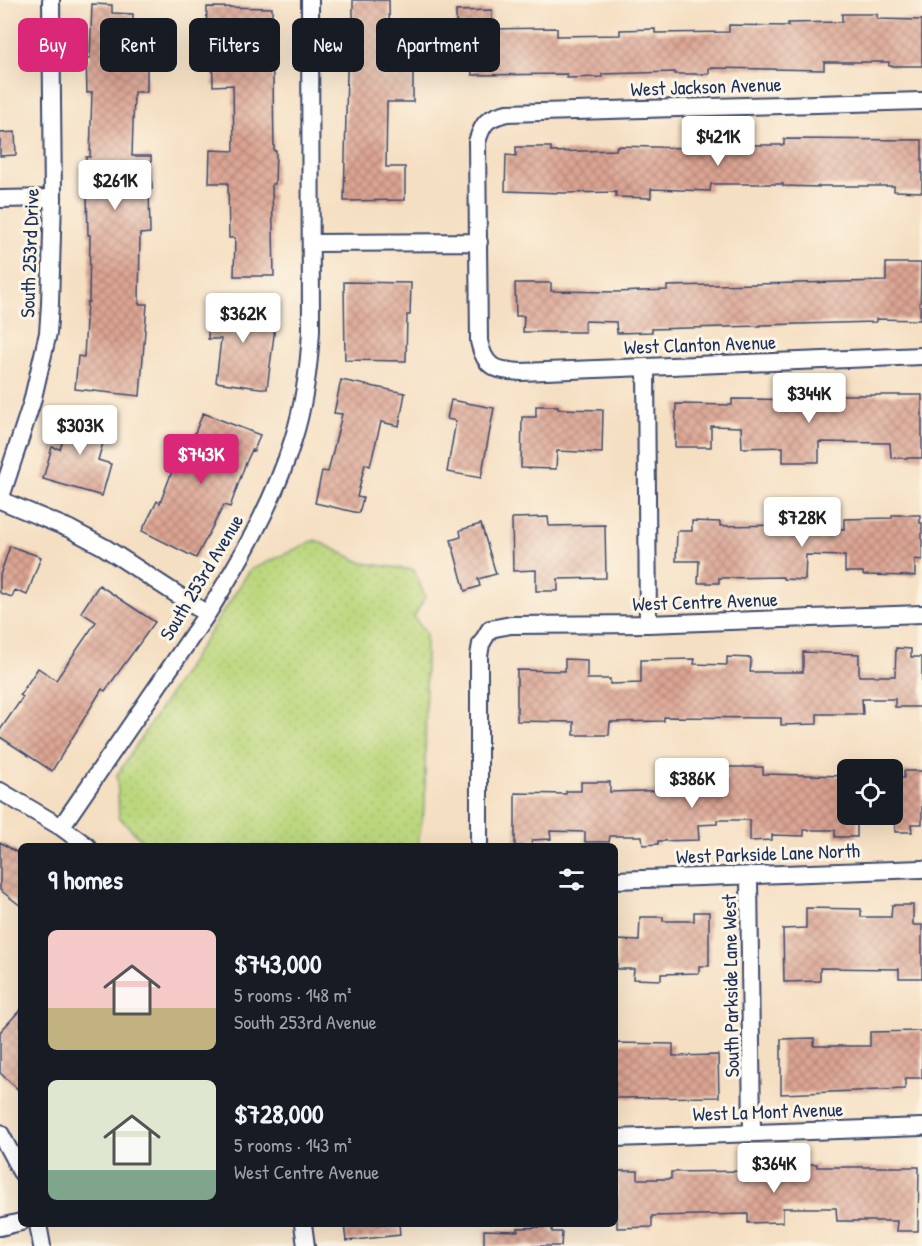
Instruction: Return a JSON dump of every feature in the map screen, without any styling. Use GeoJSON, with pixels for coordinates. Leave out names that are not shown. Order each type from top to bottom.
{"type":"FeatureCollection","features":[{"type":"Feature","properties":{"kind":"street","name":"South 253rd Drive"},"geometry":{"type":"LineString","coordinates":[[0,500],[32,402],[48,333],[52,198],[51,0]]}},
{"type":"Feature","properties":{"kind":"street","name":"South 253rd Avenue"},"geometry":{"type":"LineString","coordinates":[[61,827],[230,578],[278,484],[294,438],[306,386],[311,331],[310,0]]}},
{"type":"Feature","properties":{"kind":"street","name":"West Jackson Avenue"},"geometry":{"type":"LineString","coordinates":[[479,242],[477,142],[481,127],[492,117],[522,112],[922,101]]}},
{"type":"Feature","properties":{"kind":"street"},"geometry":{"type":"LineString","coordinates":[[0,199],[52,198]]}},
{"type":"Feature","properties":{"kind":"street"},"geometry":{"type":"LineString","coordinates":[[312,243],[479,242]]}},
{"type":"Feature","properties":{"kind":"street","name":"West Clanton Avenue"},"geometry":{"type":"LineString","coordinates":[[479,242],[479,341],[483,358],[498,370],[521,372],[922,356]]}},
{"type":"Feature","properties":{"kind":"street"},"geometry":{"type":"LineString","coordinates":[[646,367],[648,624]]}},
{"type":"Feature","properties":{"kind":"street"},"geometry":{"type":"LineString","coordinates":[[0,500],[70,529],[104,547],[207,614]]}},
{"type":"Feature","properties":{"kind":"street","name":"West Centre Avenue"},"geometry":{"type":"LineString","coordinates":[[479,843],[479,656],[481,644],[490,629],[512,625],[648,624],[922,614]]}},
{"type":"Feature","properties":{"kind":"street"},"geometry":{"type":"LineString","coordinates":[[0,791],[61,827],[83,843]]}},
{"type":"Feature","properties":{"kind":"street","name":"West Parkside Lane North"},"geometry":{"type":"LineString","coordinates":[[618,880],[922,869]]}},
{"type":"Feature","properties":{"kind":"street","name":"South Parkside Lane West"},"geometry":{"type":"LineString","coordinates":[[749,875],[752,1133]]}},
{"type":"Feature","properties":{"kind":"street","name":"West La Mont Avenue"},"geometry":{"type":"LineString","coordinates":[[618,1138],[922,1127]]}},
{"type":"Feature","properties":{"kind":"street"},"geometry":{"type":"LineString","coordinates":[[0,1132],[18,1166]]}},
{"type":"Feature","properties":{"kind":"street"},"geometry":{"type":"LineString","coordinates":[[0,1227],[18,1223]]}},
{"type":"Feature","properties":{"kind":"street"},"geometry":{"type":"LineString","coordinates":[[39,1227],[42,1246]]}},
{"type":"Feature","properties":{"kind":"street"},"geometry":{"type":"LineString","coordinates":[[303,1227],[306,1246]]}},
{"type":"Feature","properties":{"kind":"green space"},"geometry":{"type":"Polygon","coordinates":[[[315,540],[363,563],[414,570],[425,597],[414,617],[426,634],[425,802],[418,843],[144,843],[119,817],[117,775],[250,570],[315,540]]]}},
{"type":"Feature","properties":{"kind":"building"},"geometry":{"type":"Polygon","coordinates":[[[353,0],[389,0],[389,18],[376,18],[376,72],[413,72],[413,102],[387,102],[386,167],[405,167],[405,200],[344,201],[347,72],[364,72],[364,18],[353,18],[353,0]]]}},
{"type":"Feature","properties":{"kind":"building"},"geometry":{"type":"Polygon","coordinates":[[[92,4],[112,5],[112,13],[133,14],[133,18],[100,18],[100,72],[147,72],[147,92],[134,92],[132,156],[151,156],[150,233],[140,234],[139,304],[147,304],[140,396],[75,389],[78,356],[84,357],[87,302],[89,302],[90,235],[88,235],[86,157],[90,157],[92,92],[87,93],[86,72],[88,58],[90,58],[92,4]]]}},
{"type":"Feature","properties":{"kind":"building"},"geometry":{"type":"Polygon","coordinates":[[[207,7],[272,8],[272,18],[207,18],[207,7]]]}},
{"type":"Feature","properties":{"kind":"building"},"geometry":{"type":"Polygon","coordinates":[[[492,10],[492,18],[456,18],[456,11],[492,10]]]}},
{"type":"Feature","properties":{"kind":"building"},"geometry":{"type":"Polygon","coordinates":[[[842,14],[877,14],[877,19],[922,20],[922,66],[889,66],[889,62],[824,62],[824,70],[709,68],[709,74],[675,74],[675,72],[602,74],[602,77],[567,78],[567,74],[472,75],[472,72],[500,72],[500,29],[557,28],[557,36],[620,35],[620,30],[655,29],[655,33],[729,32],[729,25],[788,26],[788,23],[842,22],[842,14]]]}},
{"type":"Feature","properties":{"kind":"building"},"geometry":{"type":"Polygon","coordinates":[[[213,72],[273,72],[274,151],[276,151],[275,184],[272,184],[274,276],[234,276],[235,238],[229,238],[228,183],[209,183],[210,150],[234,151],[233,85],[213,86],[213,72]]]}},
{"type":"Feature","properties":{"kind":"building"},"geometry":{"type":"Polygon","coordinates":[[[15,132],[16,155],[0,156],[0,133],[15,132]]]}},
{"type":"Feature","properties":{"kind":"building"},"geometry":{"type":"Polygon","coordinates":[[[784,139],[922,140],[922,192],[894,191],[894,186],[819,187],[783,186],[783,184],[711,184],[710,191],[651,189],[651,198],[616,197],[616,192],[505,191],[506,155],[516,156],[516,147],[551,147],[551,152],[616,150],[617,146],[724,149],[724,145],[784,145],[784,139]]]}},
{"type":"Feature","properties":{"kind":"building"},"geometry":{"type":"Polygon","coordinates":[[[886,263],[921,263],[920,320],[876,319],[876,322],[652,329],[652,332],[617,333],[616,322],[585,321],[585,332],[523,332],[524,316],[516,316],[515,283],[551,283],[551,291],[616,292],[667,290],[667,286],[886,281],[886,263]]]}},
{"type":"Feature","properties":{"kind":"building"},"geometry":{"type":"Polygon","coordinates":[[[344,282],[411,283],[410,315],[407,315],[406,361],[345,360],[344,282]]]}},
{"type":"Feature","properties":{"kind":"building"},"geometry":{"type":"Polygon","coordinates":[[[209,306],[275,308],[267,389],[216,382],[221,339],[208,339],[209,306]]]}},
{"type":"Feature","properties":{"kind":"building"},"geometry":{"type":"Polygon","coordinates":[[[341,380],[405,393],[399,426],[381,422],[370,466],[365,464],[357,497],[363,498],[359,513],[315,503],[322,471],[328,472],[342,414],[334,413],[341,380]]]}},
{"type":"Feature","properties":{"kind":"building"},"geometry":{"type":"Polygon","coordinates":[[[840,395],[922,395],[922,458],[891,458],[890,443],[819,442],[819,462],[783,462],[783,447],[742,448],[741,427],[711,426],[711,447],[675,447],[676,404],[732,405],[732,399],[840,400],[840,395]]]}},
{"type":"Feature","properties":{"kind":"building"},"geometry":{"type":"Polygon","coordinates":[[[451,400],[494,408],[481,478],[447,472],[456,421],[447,419],[451,400]]]}},
{"type":"Feature","properties":{"kind":"building"},"geometry":{"type":"Polygon","coordinates":[[[536,406],[603,410],[602,453],[557,451],[556,469],[521,468],[522,417],[536,417],[536,406]]]}},
{"type":"Feature","properties":{"kind":"building"},"geometry":{"type":"Polygon","coordinates":[[[72,412],[109,422],[98,460],[111,464],[102,496],[43,479],[52,447],[60,449],[72,412]]]}},
{"type":"Feature","properties":{"kind":"building"},"geometry":{"type":"Polygon","coordinates":[[[203,413],[260,435],[245,465],[230,507],[224,505],[196,558],[142,531],[157,501],[160,503],[179,453],[186,455],[203,413]]]}},
{"type":"Feature","properties":{"kind":"building"},"geometry":{"type":"Polygon","coordinates":[[[892,515],[920,515],[922,560],[915,559],[915,576],[863,575],[863,572],[845,572],[845,556],[806,555],[805,580],[783,579],[783,577],[719,578],[719,583],[698,583],[699,561],[676,561],[677,531],[692,531],[692,521],[720,522],[720,526],[785,525],[785,518],[812,519],[812,528],[844,529],[844,519],[892,518],[892,515]]]}},
{"type":"Feature","properties":{"kind":"building"},"geometry":{"type":"Polygon","coordinates":[[[548,517],[549,526],[605,525],[606,578],[558,579],[558,591],[536,591],[536,570],[513,571],[512,518],[548,517]]]}},
{"type":"Feature","properties":{"kind":"building"},"geometry":{"type":"Polygon","coordinates":[[[481,524],[496,574],[478,579],[480,586],[465,591],[451,540],[461,537],[460,530],[481,524]]]}},
{"type":"Feature","properties":{"kind":"building"},"geometry":{"type":"Polygon","coordinates":[[[10,546],[41,557],[27,595],[15,590],[12,597],[0,593],[0,575],[10,546]]]}},
{"type":"Feature","properties":{"kind":"building"},"geometry":{"type":"Polygon","coordinates":[[[99,585],[155,622],[105,691],[102,689],[52,771],[0,737],[0,730],[23,697],[20,695],[38,668],[56,680],[96,622],[81,612],[99,585]]]}},
{"type":"Feature","properties":{"kind":"building"},"geometry":{"type":"Polygon","coordinates":[[[896,648],[911,649],[911,657],[922,657],[922,707],[895,707],[895,699],[862,699],[863,714],[817,714],[817,724],[781,725],[781,718],[664,717],[664,721],[610,722],[609,735],[574,735],[574,722],[517,721],[517,670],[565,671],[565,659],[587,660],[587,679],[610,679],[610,684],[641,683],[641,660],[695,659],[694,664],[727,665],[727,657],[751,658],[750,672],[803,672],[803,652],[859,654],[859,676],[895,676],[896,648]]]}},
{"type":"Feature","properties":{"kind":"building"},"geometry":{"type":"Polygon","coordinates":[[[726,767],[763,767],[763,774],[837,776],[837,825],[857,825],[857,837],[835,837],[835,830],[804,830],[804,836],[772,835],[772,840],[750,841],[750,820],[717,820],[717,824],[698,825],[699,840],[658,841],[658,844],[643,845],[642,836],[610,836],[609,842],[585,842],[585,832],[550,831],[551,839],[532,840],[532,843],[515,843],[515,793],[566,794],[566,791],[581,791],[581,782],[610,782],[610,792],[673,790],[673,780],[727,779],[726,767]]]}},
{"type":"Feature","properties":{"kind":"building"},"geometry":{"type":"Polygon","coordinates":[[[904,771],[922,771],[922,824],[911,824],[912,832],[895,832],[895,825],[903,825],[904,771]]]}},
{"type":"Feature","properties":{"kind":"building"},"geometry":{"type":"Polygon","coordinates":[[[0,842],[18,853],[18,904],[0,890],[0,842]]]}},
{"type":"Feature","properties":{"kind":"building"},"geometry":{"type":"Polygon","coordinates":[[[892,905],[913,905],[913,925],[922,925],[922,978],[899,978],[899,969],[820,968],[820,981],[784,982],[783,929],[806,928],[806,908],[861,909],[861,917],[891,917],[892,905]]]}},
{"type":"Feature","properties":{"kind":"building"},"geometry":{"type":"Polygon","coordinates":[[[694,912],[709,912],[709,966],[699,966],[699,973],[661,974],[661,980],[633,979],[634,969],[618,969],[618,940],[639,941],[640,917],[663,917],[663,921],[694,921],[694,912]]]}},
{"type":"Feature","properties":{"kind":"building"},"geometry":{"type":"Polygon","coordinates":[[[18,1012],[18,1089],[0,1073],[0,1032],[18,1012]]]}},
{"type":"Feature","properties":{"kind":"building"},"geometry":{"type":"Polygon","coordinates":[[[922,1031],[922,1078],[905,1078],[905,1089],[781,1094],[781,1039],[814,1038],[814,1046],[870,1046],[870,1032],[922,1031]]]}},
{"type":"Feature","properties":{"kind":"building"},"geometry":{"type":"Polygon","coordinates":[[[618,1043],[673,1044],[673,1056],[718,1055],[719,1097],[618,1098],[618,1043]]]}},
{"type":"Feature","properties":{"kind":"building"},"geometry":{"type":"Polygon","coordinates":[[[795,1164],[817,1164],[817,1167],[919,1167],[918,1231],[896,1231],[897,1221],[837,1221],[836,1208],[783,1208],[783,1222],[748,1223],[748,1214],[652,1216],[652,1227],[617,1228],[618,1171],[638,1171],[638,1179],[671,1179],[671,1172],[795,1168],[795,1164]]]}},
{"type":"Feature","properties":{"kind":"building"},"geometry":{"type":"Polygon","coordinates":[[[344,1227],[399,1227],[400,1235],[346,1241],[344,1227]]]}},
{"type":"Feature","properties":{"kind":"building"},"geometry":{"type":"Polygon","coordinates":[[[552,1227],[552,1232],[562,1232],[561,1246],[484,1246],[484,1230],[518,1231],[518,1228],[552,1227]]]}}]}
